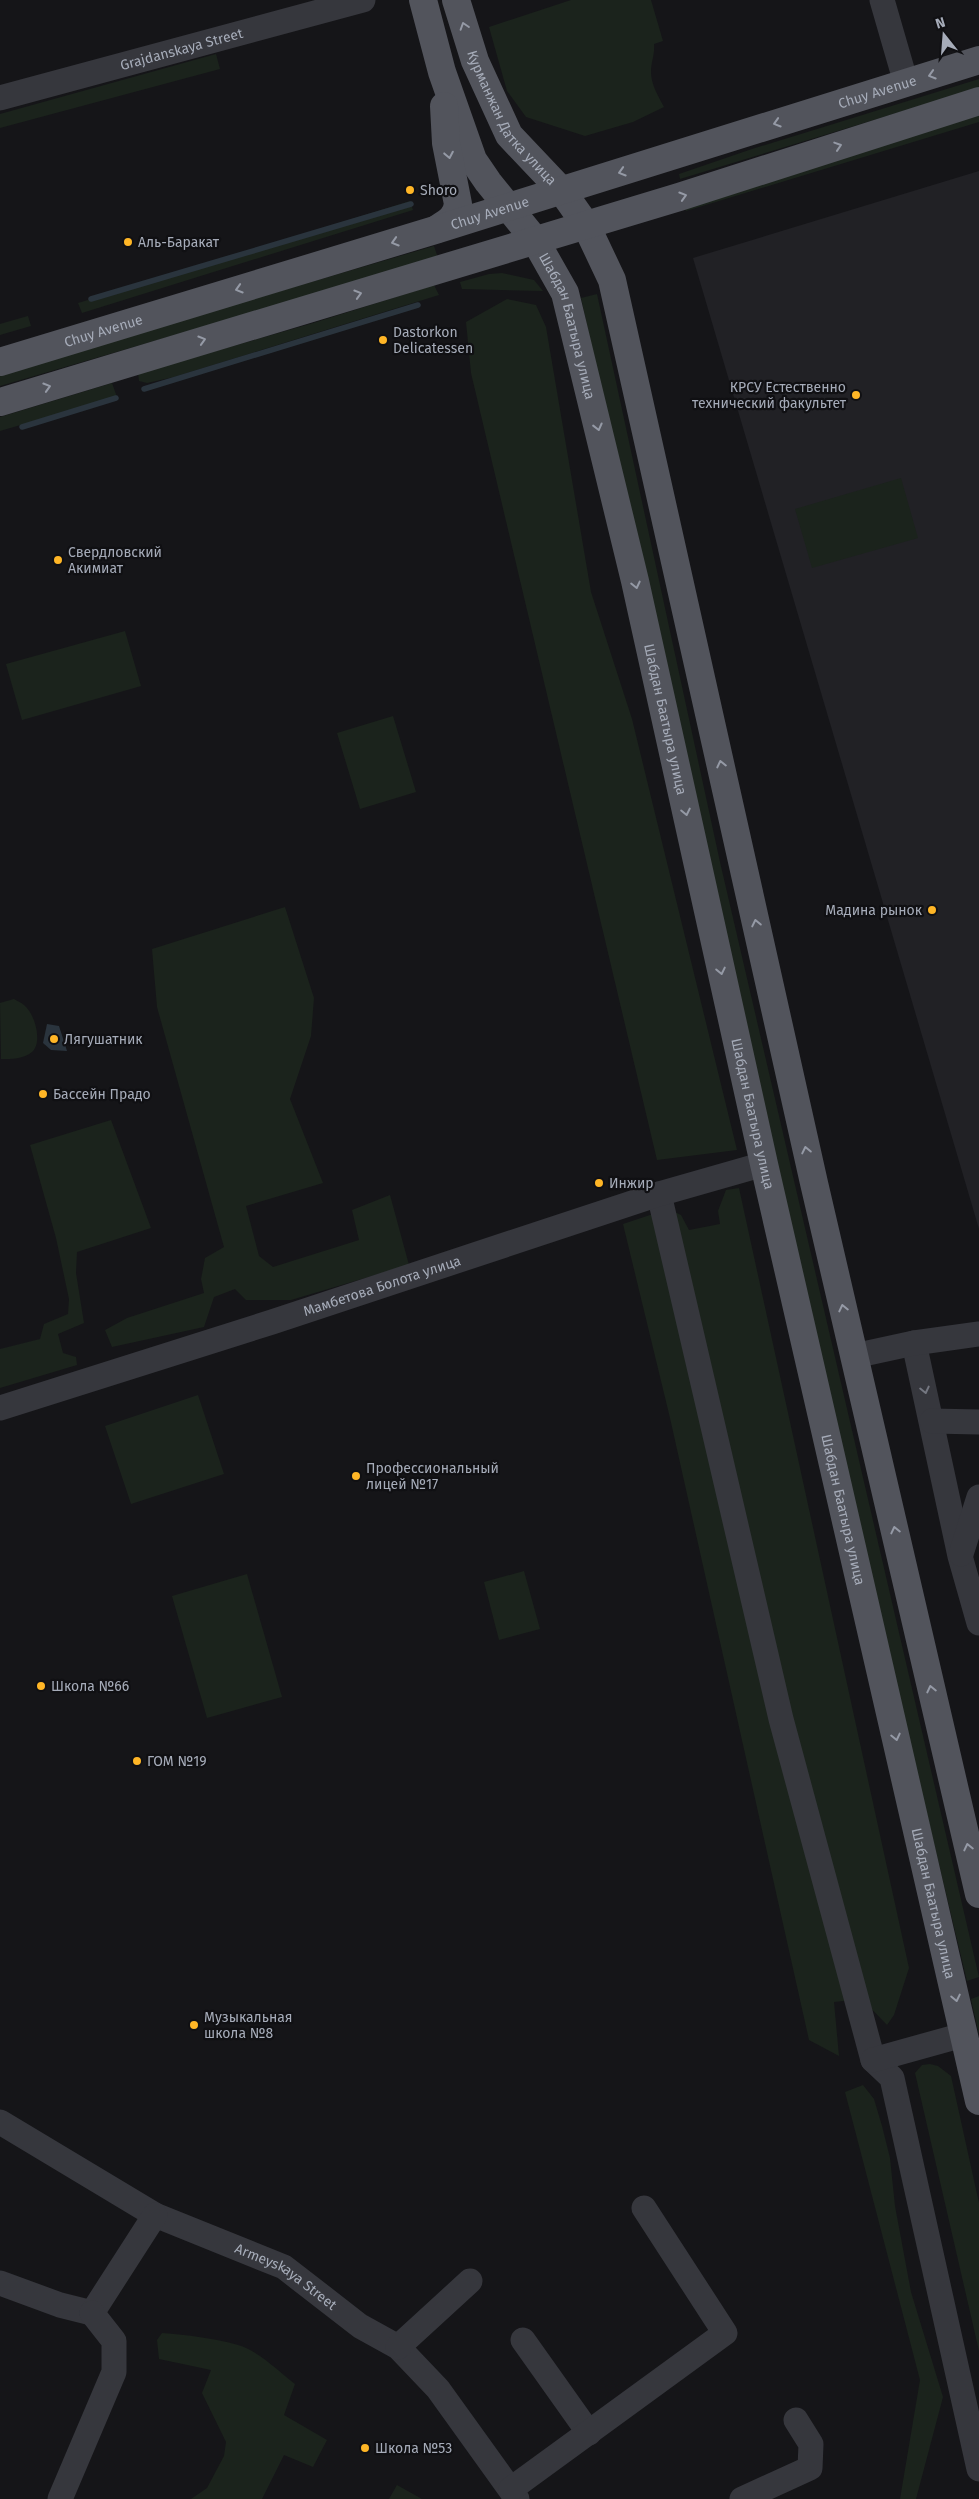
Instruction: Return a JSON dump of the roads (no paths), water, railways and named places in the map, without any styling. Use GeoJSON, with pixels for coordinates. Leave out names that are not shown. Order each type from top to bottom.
{"type":"FeatureCollection","features":[{"type":"Feature","properties":{"kind":"main road"},"geometry":{"type":"LineString","coordinates":[[423,0],[442,72],[473,160],[509,207]]}},
{"type":"Feature","properties":{"kind":"main road","name":"Курманжан Датка улица"},"geometry":{"type":"LineString","coordinates":[[456,0],[475,62],[509,136],[562,191],[586,225]]}},
{"type":"Feature","properties":{"kind":"main road","name":"Chuy Avenue"},"geometry":{"type":"LineString","coordinates":[[0,362],[562,191],[979,60]]}},
{"type":"Feature","properties":{"kind":"main road"},"geometry":{"type":"LineString","coordinates":[[435,230],[457,214],[458,204],[446,143],[442,72]]}},
{"type":"Feature","properties":{"kind":"main road"},"geometry":{"type":"LineString","coordinates":[[0,402],[586,225],[979,101]]}},
{"type":"Feature","properties":{"kind":"main road","name":"Шабдан Баатыра улица"},"geometry":{"type":"LineString","coordinates":[[509,207],[535,240],[565,293],[637,591],[764,1164],[979,2101]]}},
{"type":"Feature","properties":{"kind":"main road"},"geometry":{"type":"LineString","coordinates":[[586,225],[612,280],[854,1356],[979,1894]]}},
{"type":"Feature","properties":{"kind":"street","name":"Grajdanskaya Street"},"geometry":{"type":"LineString","coordinates":[[0,98],[363,0]]}},
{"type":"Feature","properties":{"kind":"street"},"geometry":{"type":"LineString","coordinates":[[882,0],[906,83]]}},
{"type":"Feature","properties":{"kind":"street","name":"Мамбетова Болота улица"},"geometry":{"type":"LineString","coordinates":[[0,1408],[265,1324],[659,1194],[764,1164]]}},
{"type":"Feature","properties":{"kind":"street"},"geometry":{"type":"LineString","coordinates":[[659,1194],[781,1719],[873,2060],[892,2078],[979,2469]]}},
{"type":"Feature","properties":{"kind":"street"},"geometry":{"type":"LineString","coordinates":[[854,1356],[914,1343],[979,1334]]}},
{"type":"Feature","properties":{"kind":"street"},"geometry":{"type":"LineString","coordinates":[[914,1343],[960,1556],[979,1623]]}},
{"type":"Feature","properties":{"kind":"street"},"geometry":{"type":"LineString","coordinates":[[932,1421],[979,1422]]}},
{"type":"Feature","properties":{"kind":"street"},"geometry":{"type":"LineString","coordinates":[[960,1556],[979,1497]]}},
{"type":"Feature","properties":{"kind":"street"},"geometry":{"type":"LineString","coordinates":[[873,2060],[963,2035]]}},
{"type":"Feature","properties":{"kind":"street","name":"Armeyskaya Street"},"geometry":{"type":"LineString","coordinates":[[0,2122],[155,2215],[284,2267],[360,2326],[398,2347],[438,2389],[514,2494]]}},
{"type":"Feature","properties":{"kind":"street"},"geometry":{"type":"LineString","coordinates":[[514,2494],[589,2432],[725,2333],[644,2208]]}},
{"type":"Feature","properties":{"kind":"street"},"geometry":{"type":"LineString","coordinates":[[92,2313],[155,2215]]}},
{"type":"Feature","properties":{"kind":"street"},"geometry":{"type":"LineString","coordinates":[[398,2347],[470,2281]]}},
{"type":"Feature","properties":{"kind":"street"},"geometry":{"type":"LineString","coordinates":[[0,2283],[60,2306],[92,2313],[114,2341],[114,2372],[60,2499]]}},
{"type":"Feature","properties":{"kind":"street"},"geometry":{"type":"LineString","coordinates":[[523,2340],[589,2432]]}},
{"type":"Feature","properties":{"kind":"street"},"geometry":{"type":"LineString","coordinates":[[742,2499],[810,2468],[811,2444],[796,2420]]}},
{"type":"Feature","properties":{"kind":"waterway"},"geometry":{"type":"LineString","coordinates":[[91,299],[411,204]]}},
{"type":"Feature","properties":{"kind":"waterway"},"geometry":{"type":"LineString","coordinates":[[144,389],[418,305]]}},
{"type":"Feature","properties":{"kind":"waterway"},"geometry":{"type":"LineString","coordinates":[[22,427],[116,398]]}},
{"type":"Feature","properties":{"kind":"place","name":"Shoro"},"geometry":{"type":"Point","coordinates":[410,190]}},
{"type":"Feature","properties":{"kind":"place","name":"Аль-Баракат"},"geometry":{"type":"Point","coordinates":[128,242]}},
{"type":"Feature","properties":{"kind":"place","name":"Dastorkon Delicatessen"},"geometry":{"type":"Point","coordinates":[383,340]}},
{"type":"Feature","properties":{"kind":"place","name":"КРСУ Естественно технический факультет"},"geometry":{"type":"Point","coordinates":[856,395]}},
{"type":"Feature","properties":{"kind":"place","name":"Свердловский Акимиат"},"geometry":{"type":"Point","coordinates":[58,560]}},
{"type":"Feature","properties":{"kind":"place","name":"Мадина рынок"},"geometry":{"type":"Point","coordinates":[932,910]}},
{"type":"Feature","properties":{"kind":"place","name":"Лягушатник"},"geometry":{"type":"Point","coordinates":[54,1039]}},
{"type":"Feature","properties":{"kind":"place","name":"Бассейн Прадо"},"geometry":{"type":"Point","coordinates":[43,1094]}},
{"type":"Feature","properties":{"kind":"place","name":"Инжир"},"geometry":{"type":"Point","coordinates":[599,1183]}},
{"type":"Feature","properties":{"kind":"place","name":"Профессиональный лицей №17"},"geometry":{"type":"Point","coordinates":[356,1476]}},
{"type":"Feature","properties":{"kind":"place","name":"Школа №66"},"geometry":{"type":"Point","coordinates":[41,1686]}},
{"type":"Feature","properties":{"kind":"place","name":"ГОМ №19"},"geometry":{"type":"Point","coordinates":[137,1761]}},
{"type":"Feature","properties":{"kind":"place","name":"Музыкальная школа №8"},"geometry":{"type":"Point","coordinates":[194,2025]}},
{"type":"Feature","properties":{"kind":"place","name":"Школа №53"},"geometry":{"type":"Point","coordinates":[365,2448]}}]}
